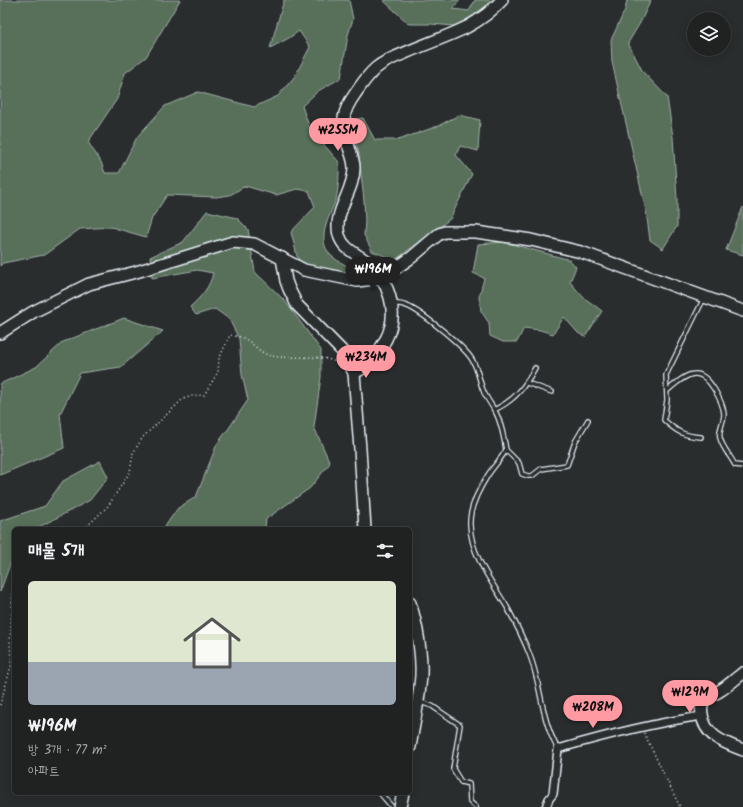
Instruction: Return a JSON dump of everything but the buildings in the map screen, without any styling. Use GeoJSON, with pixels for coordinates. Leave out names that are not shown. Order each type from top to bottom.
{"type":"FeatureCollection","features":[{"type":"Feature","properties":{"kind":"street"},"geometry":{"type":"LineString","coordinates":[[354,373],[371,364],[388,335],[393,322],[392,304],[382,278],[367,262],[342,244],[339,236],[338,220],[340,211],[351,186],[354,167],[345,135],[345,112],[358,89],[377,67],[390,59],[465,28],[480,20],[502,0]]}},
{"type":"Feature","properties":{"kind":"street"},"geometry":{"type":"LineString","coordinates":[[0,333],[33,312],[89,284],[136,272],[233,242],[254,244],[304,270],[356,281],[382,278],[412,257],[439,234],[445,232],[476,232],[531,240],[581,252],[743,311]]}},
{"type":"Feature","properties":{"kind":"street"},"geometry":{"type":"LineString","coordinates":[[282,258],[287,285],[297,305],[342,352],[354,373],[365,527]]}},
{"type":"Feature","properties":{"kind":"street"},"geometry":{"type":"LineString","coordinates":[[412,612],[421,662],[421,677],[412,734]]}},
{"type":"Feature","properties":{"kind":"street"},"geometry":{"type":"LineString","coordinates":[[743,673],[720,691],[704,700],[702,707],[702,716],[712,736],[743,750]]}},
{"type":"Feature","properties":{"kind":"street"},"geometry":{"type":"LineString","coordinates":[[546,807],[553,794],[558,749],[618,732],[702,716]]}},
{"type":"Feature","properties":{"kind":"street"},"geometry":{"type":"LineString","coordinates":[[400,807],[402,795]]}},
{"type":"Feature","properties":{"kind":"lane"},"geometry":{"type":"LineString","coordinates":[[701,437],[680,433],[664,420],[667,400],[667,371],[705,297]]}},
{"type":"Feature","properties":{"kind":"lane"},"geometry":{"type":"LineString","coordinates":[[392,304],[399,303],[415,310],[452,338],[468,354],[476,368],[489,403],[499,421],[506,450],[519,463],[522,474],[532,476],[541,469],[567,465],[575,442],[588,420]]}},
{"type":"Feature","properties":{"kind":"lane"},"geometry":{"type":"LineString","coordinates":[[494,410],[512,400],[527,383],[535,368]]}},
{"type":"Feature","properties":{"kind":"lane"},"geometry":{"type":"LineString","coordinates":[[666,391],[684,378],[694,374],[699,374],[708,381],[717,394],[724,414],[720,431],[721,441],[736,465],[743,466]]}},
{"type":"Feature","properties":{"kind":"lane"},"geometry":{"type":"LineString","coordinates":[[527,383],[552,392]]}},
{"type":"Feature","properties":{"kind":"lane"},"geometry":{"type":"LineString","coordinates":[[506,450],[488,474],[476,496],[470,524],[471,534],[478,557],[507,608],[530,655],[541,694],[543,713],[548,729],[558,749]]}},
{"type":"Feature","properties":{"kind":"lane"},"geometry":{"type":"LineString","coordinates":[[417,701],[432,706],[460,725],[454,769],[461,782],[469,784],[470,802],[476,807]]}},
{"type":"Feature","properties":{"kind":"lane"},"geometry":{"type":"LineString","coordinates":[[382,795],[392,807]]}},
{"type":"Feature","properties":{"kind":"path"},"geometry":{"type":"LineString","coordinates":[[86,527],[108,506],[130,472],[133,453],[143,437],[183,399],[192,396],[204,395],[218,372],[220,359],[230,335],[244,338],[267,355],[290,358],[326,358],[334,360],[339,365]]}},
{"type":"Feature","properties":{"kind":"path"},"geometry":{"type":"LineString","coordinates":[[0,705],[11,666],[10,641],[12,606]]}},
{"type":"Feature","properties":{"kind":"path"},"geometry":{"type":"LineString","coordinates":[[641,727],[680,807]]}},
{"type":"Feature","properties":{"kind":"green space"},"geometry":{"type":"Polygon","coordinates":[[[0,0],[180,0],[146,57],[125,73],[117,99],[88,142],[101,162],[105,173],[119,173],[137,137],[165,106],[198,92],[254,107],[278,96],[295,76],[310,47],[299,31],[270,48],[284,0],[349,0],[353,19],[348,35],[341,78],[318,91],[302,106],[310,129],[339,162],[337,194],[324,232],[325,245],[330,255],[359,272],[353,276],[301,264],[297,256],[291,232],[315,207],[309,191],[297,189],[276,195],[245,186],[230,195],[216,197],[167,195],[152,218],[146,237],[111,227],[80,229],[44,255],[3,263],[0,266],[0,0]]]}},
{"type":"Feature","properties":{"kind":"green space"},"geometry":{"type":"Polygon","coordinates":[[[383,0],[460,0],[453,9],[469,11],[475,0],[493,0],[472,17],[454,26],[409,24],[383,0]]]}},
{"type":"Feature","properties":{"kind":"green space"},"geometry":{"type":"Polygon","coordinates":[[[627,0],[651,0],[628,43],[643,72],[667,97],[673,137],[677,199],[677,226],[663,249],[650,240],[646,211],[612,62],[611,40],[625,10],[627,0]]]}},
{"type":"Feature","properties":{"kind":"green space"},"geometry":{"type":"Polygon","coordinates":[[[459,115],[480,120],[478,151],[460,146],[456,155],[472,174],[450,219],[395,260],[372,251],[364,235],[364,201],[359,155],[355,136],[341,122],[363,118],[375,140],[398,140],[438,126],[459,115]]]}},
{"type":"Feature","properties":{"kind":"green space"},"geometry":{"type":"Polygon","coordinates":[[[743,207],[743,255],[726,250],[743,207]]]}},
{"type":"Feature","properties":{"kind":"green space"},"geometry":{"type":"Polygon","coordinates":[[[207,211],[237,218],[248,229],[255,272],[284,300],[321,350],[321,377],[314,427],[330,463],[310,488],[266,519],[265,527],[164,527],[178,508],[196,497],[217,444],[248,400],[242,375],[239,339],[229,319],[215,309],[196,315],[190,307],[204,292],[210,283],[213,273],[197,270],[152,278],[150,257],[183,242],[207,211]]]}},
{"type":"Feature","properties":{"kind":"green space"},"geometry":{"type":"Polygon","coordinates":[[[504,242],[570,260],[576,267],[570,282],[583,297],[602,311],[585,337],[578,333],[564,317],[553,334],[540,330],[524,328],[517,342],[503,342],[490,336],[489,323],[481,311],[479,297],[484,278],[473,273],[478,244],[504,242]]]}},
{"type":"Feature","properties":{"kind":"green space"},"geometry":{"type":"Polygon","coordinates":[[[124,318],[163,331],[121,367],[80,373],[60,414],[64,448],[0,475],[0,384],[36,367],[63,342],[124,318]]]}},
{"type":"Feature","properties":{"kind":"green space"},"geometry":{"type":"Polygon","coordinates":[[[100,461],[108,477],[90,500],[39,527],[12,527],[12,559],[0,592],[0,521],[45,506],[63,481],[100,461]]]}}]}
